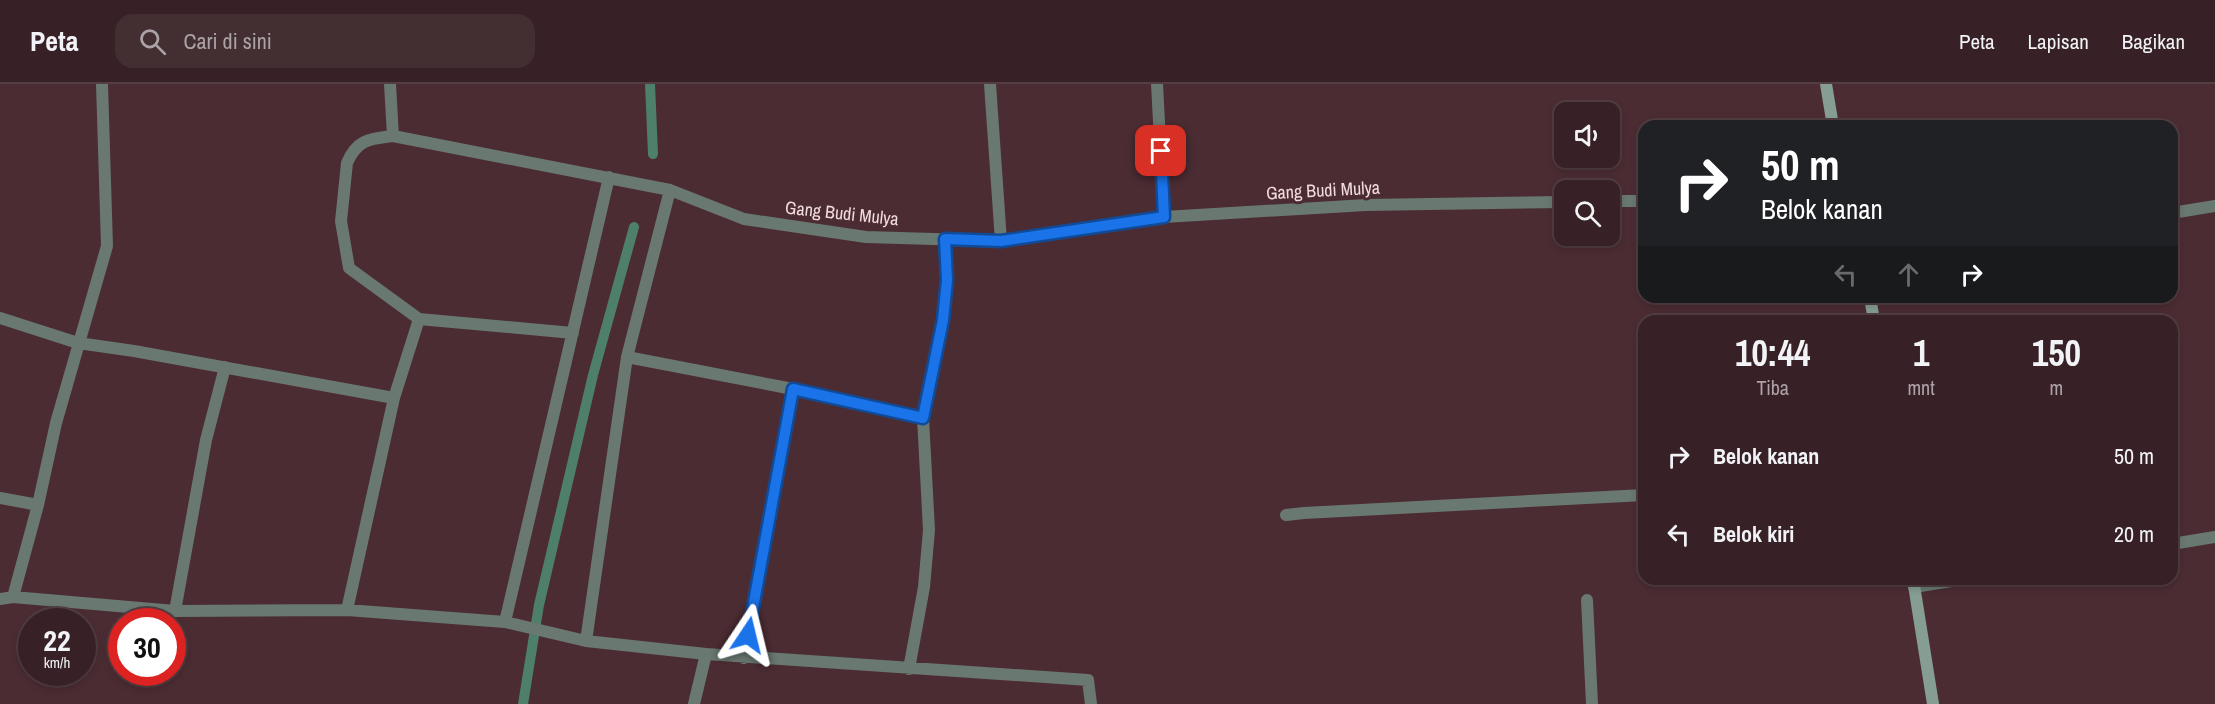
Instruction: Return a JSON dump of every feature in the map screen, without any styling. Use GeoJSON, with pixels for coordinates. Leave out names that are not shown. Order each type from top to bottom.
{"type":"FeatureCollection","features":[{"type":"Feature","properties":{"kind":"main road"},"geometry":{"type":"LineString","coordinates":[[1826,84],[1832,120]]}},
{"type":"Feature","properties":{"kind":"main road"},"geometry":{"type":"LineString","coordinates":[[1914,585],[1933,704]]}},
{"type":"Feature","properties":{"kind":"street"},"geometry":{"type":"LineString","coordinates":[[13,597],[38,505],[56,423],[107,246],[102,84]]}},
{"type":"Feature","properties":{"kind":"street"},"geometry":{"type":"LineString","coordinates":[[390,84],[393,136]]}},
{"type":"Feature","properties":{"kind":"street"},"geometry":{"type":"LineString","coordinates":[[990,84],[1001,241]]}},
{"type":"Feature","properties":{"kind":"street"},"geometry":{"type":"LineString","coordinates":[[1157,84],[1164,217]]}},
{"type":"Feature","properties":{"kind":"street","name":"Gang Budi Mulya"},"geometry":{"type":"LineString","coordinates":[[419,319],[349,268],[341,221],[347,163],[364,140],[393,136],[609,177],[670,190],[744,219],[866,237],[1001,241],[1164,217],[1366,205],[1554,202]]}},
{"type":"Feature","properties":{"kind":"street"},"geometry":{"type":"LineString","coordinates":[[505,622],[609,177]]}},
{"type":"Feature","properties":{"kind":"street"},"geometry":{"type":"LineString","coordinates":[[586,642],[627,357],[670,190]]}},
{"type":"Feature","properties":{"kind":"street"},"geometry":{"type":"LineString","coordinates":[[1620,201],[1638,201]]}},
{"type":"Feature","properties":{"kind":"street"},"geometry":{"type":"LineString","coordinates":[[2178,212],[2215,206]]}},
{"type":"Feature","properties":{"kind":"street"},"geometry":{"type":"LineString","coordinates":[[909,669],[924,587],[928,530],[923,418],[943,320],[947,280],[945,239]]}},
{"type":"Feature","properties":{"kind":"street"},"geometry":{"type":"LineString","coordinates":[[0,318],[78,343],[394,398]]}},
{"type":"Feature","properties":{"kind":"street"},"geometry":{"type":"LineString","coordinates":[[347,610],[394,398],[419,319],[573,333]]}},
{"type":"Feature","properties":{"kind":"street"},"geometry":{"type":"LineString","coordinates":[[627,357],[793,389],[923,418]]}},
{"type":"Feature","properties":{"kind":"street"},"geometry":{"type":"LineString","coordinates":[[175,608],[206,440],[225,367]]}},
{"type":"Feature","properties":{"kind":"street"},"geometry":{"type":"LineString","coordinates":[[744,658],[793,389]]}},
{"type":"Feature","properties":{"kind":"street"},"geometry":{"type":"LineString","coordinates":[[1286,515],[1638,495]]}},
{"type":"Feature","properties":{"kind":"street"},"geometry":{"type":"LineString","coordinates":[[0,498],[38,505]]}},
{"type":"Feature","properties":{"kind":"street"},"geometry":{"type":"LineString","coordinates":[[2178,543],[2215,537]]}},
{"type":"Feature","properties":{"kind":"street"},"geometry":{"type":"LineString","coordinates":[[0,599],[13,597],[150,608]]}},
{"type":"Feature","properties":{"kind":"street"},"geometry":{"type":"LineString","coordinates":[[1587,600],[1592,704]]}},
{"type":"Feature","properties":{"kind":"street"},"geometry":{"type":"LineString","coordinates":[[186,610],[347,610],[505,622],[586,642],[744,658],[909,669],[960,670],[1088,680],[1091,704]]}},
{"type":"Feature","properties":{"kind":"street"},"geometry":{"type":"LineString","coordinates":[[694,704],[706,654]]}},
{"type":"Feature","properties":{"kind":"waterway"},"geometry":{"type":"LineString","coordinates":[[650,84],[653,154]]}},
{"type":"Feature","properties":{"kind":"waterway"},"geometry":{"type":"LineString","coordinates":[[523,704],[539,605],[593,375],[634,227]]}},
{"type":"Feature","properties":{"kind":"route"},"geometry":{"type":"LineString","coordinates":[[748,635],[793,389],[923,418],[943,320],[947,280],[945,239],[1001,241],[1164,217],[1161,151]]}}]}
